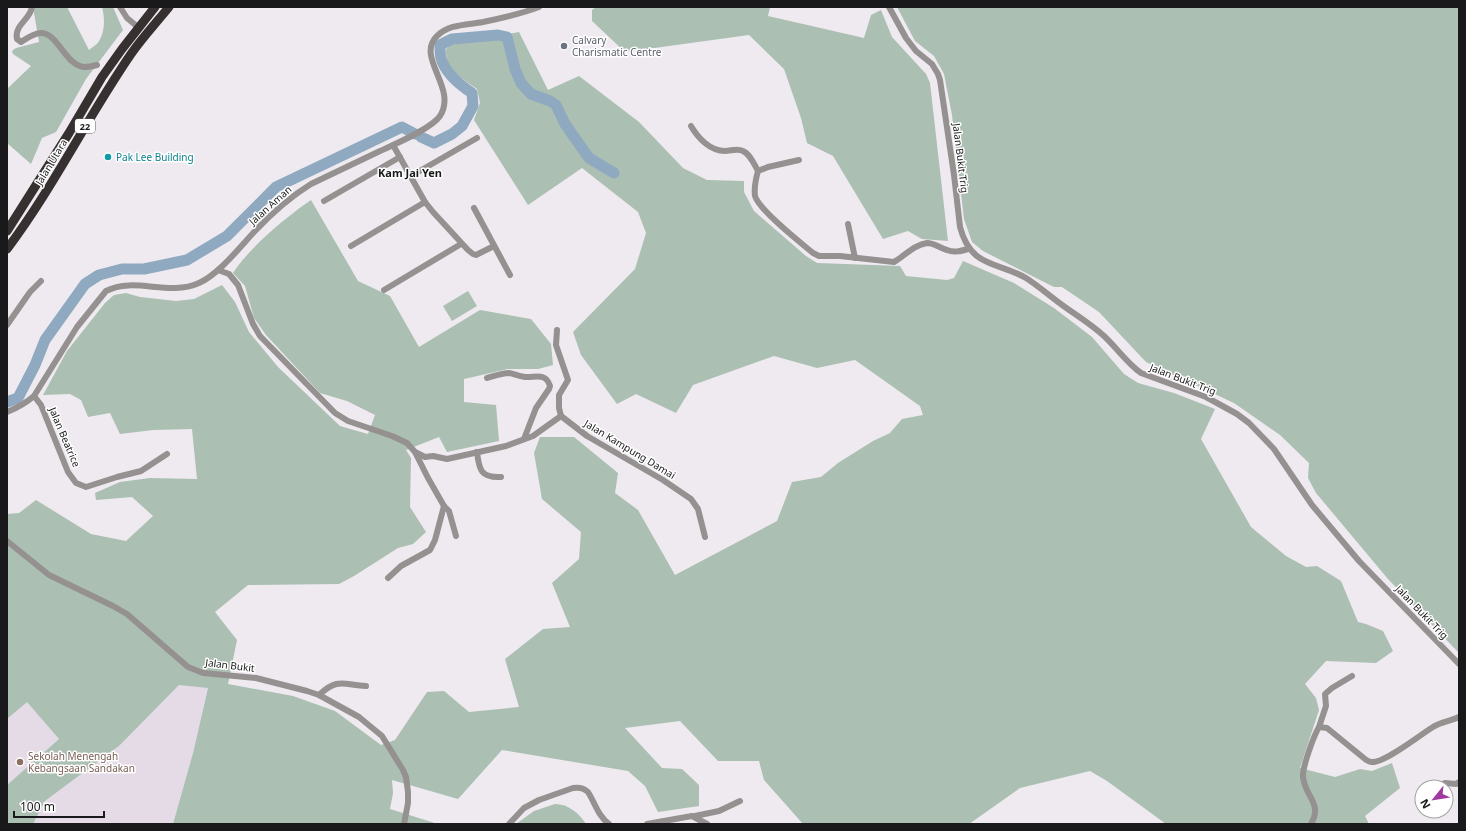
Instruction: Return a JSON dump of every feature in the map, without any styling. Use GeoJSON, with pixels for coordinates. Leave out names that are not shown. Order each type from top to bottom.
{"type":"FeatureCollection","features":[{"type":"Feature","properties":{"kind":"highway","name":"Jalan Utara"},"geometry":{"type":"LineString","coordinates":[[7,231],[69,134],[102,77],[155,7]]}},
{"type":"Feature","properties":{"kind":"highway","name":"Jalan Utara"},"geometry":{"type":"LineString","coordinates":[[7,250],[35,209],[132,53],[169,7]]}},
{"type":"Feature","properties":{"kind":"street"},"geometry":{"type":"LineString","coordinates":[[32,7],[31,13],[18,28],[17,39],[21,42],[34,34],[44,34],[52,39],[73,62],[85,67],[97,65]]}},
{"type":"Feature","properties":{"kind":"street"},"geometry":{"type":"LineString","coordinates":[[120,7],[127,18],[139,28]]}},
{"type":"Feature","properties":{"kind":"street","name":"Jalan Aman"},"geometry":{"type":"LineString","coordinates":[[7,412],[28,402],[34,396],[77,327],[106,291],[125,285],[167,289],[189,287],[201,283],[218,270],[269,217],[300,191],[311,184],[393,145],[436,121],[444,108],[446,98],[430,52],[435,37],[449,28],[494,19],[539,7]]}},
{"type":"Feature","properties":{"kind":"street","name":"Jalan Bukit Trig"},"geometry":{"type":"LineString","coordinates":[[889,7],[906,38],[916,51],[932,64],[940,80],[960,227],[962,237],[968,249],[988,263],[1025,278],[1094,327],[1135,369],[1141,373],[1206,398],[1237,414],[1249,423],[1274,449],[1312,505],[1359,561],[1459,664]]}},
{"type":"Feature","properties":{"kind":"street"},"geometry":{"type":"LineString","coordinates":[[691,126],[697,137],[712,148],[725,151],[738,149],[743,151],[749,157],[758,171],[755,185],[756,197],[778,224],[813,253],[819,256],[894,262],[910,250],[919,245],[928,243],[948,251],[958,252],[968,249]]}},
{"type":"Feature","properties":{"kind":"street"},"geometry":{"type":"LineString","coordinates":[[411,176],[477,138]]}},
{"type":"Feature","properties":{"kind":"street"},"geometry":{"type":"LineString","coordinates":[[393,145],[425,202],[461,244],[471,253],[476,255],[494,246]]}},
{"type":"Feature","properties":{"kind":"street"},"geometry":{"type":"LineString","coordinates":[[324,201],[400,157]]}},
{"type":"Feature","properties":{"kind":"street"},"geometry":{"type":"LineString","coordinates":[[758,171],[768,167],[799,160]]}},
{"type":"Feature","properties":{"kind":"street"},"geometry":{"type":"LineString","coordinates":[[351,246],[425,202]]}},
{"type":"Feature","properties":{"kind":"street"},"geometry":{"type":"LineString","coordinates":[[474,208],[510,275]]}},
{"type":"Feature","properties":{"kind":"street"},"geometry":{"type":"LineString","coordinates":[[848,224],[855,258]]}},
{"type":"Feature","properties":{"kind":"street"},"geometry":{"type":"LineString","coordinates":[[384,290],[461,244]]}},
{"type":"Feature","properties":{"kind":"street"},"geometry":{"type":"LineString","coordinates":[[218,270],[229,274],[238,285],[253,324],[260,336],[330,409],[348,421],[392,436],[407,443],[415,452],[444,506],[449,511],[456,536]]}},
{"type":"Feature","properties":{"kind":"street"},"geometry":{"type":"LineString","coordinates":[[7,325],[30,292],[41,281]]}},
{"type":"Feature","properties":{"kind":"street"},"geometry":{"type":"LineString","coordinates":[[415,452],[425,457],[433,456],[448,459],[506,446],[533,436],[561,416],[559,408],[559,395],[568,380],[556,345],[557,330]]}},
{"type":"Feature","properties":{"kind":"street"},"geometry":{"type":"LineString","coordinates":[[487,378],[507,373],[528,377],[538,375],[548,380],[550,386],[549,389],[536,408],[524,439]]}},
{"type":"Feature","properties":{"kind":"street","name":"Jalan Beatrice"},"geometry":{"type":"LineString","coordinates":[[34,396],[41,405],[71,478],[82,486],[90,487],[117,477],[141,471],[168,454]]}},
{"type":"Feature","properties":{"kind":"street","name":"Jalan Kampung Damai"},"geometry":{"type":"LineString","coordinates":[[561,416],[588,436],[616,451],[691,499],[698,509],[705,537]]}},
{"type":"Feature","properties":{"kind":"street"},"geometry":{"type":"LineString","coordinates":[[477,452],[479,469],[483,473],[492,477],[501,477]]}},
{"type":"Feature","properties":{"kind":"street"},"geometry":{"type":"LineString","coordinates":[[388,578],[401,566],[430,550],[435,540],[444,506]]}},
{"type":"Feature","properties":{"kind":"street","name":"Jalan Bukit"},"geometry":{"type":"LineString","coordinates":[[7,541],[49,575],[127,614],[188,667],[203,673],[256,678],[280,683],[319,695],[359,717],[382,736],[403,770],[408,786],[408,803],[404,824]]}},
{"type":"Feature","properties":{"kind":"street"},"geometry":{"type":"LineString","coordinates":[[1311,824],[1315,817],[1314,803],[1304,783],[1302,775],[1314,734],[1319,726],[1326,706],[1325,694],[1352,676]]}},
{"type":"Feature","properties":{"kind":"street"},"geometry":{"type":"LineString","coordinates":[[319,695],[337,684],[344,683],[366,686]]}},
{"type":"Feature","properties":{"kind":"street"},"geometry":{"type":"LineString","coordinates":[[1319,726],[1327,728],[1365,759],[1370,762],[1376,762],[1385,758],[1432,727],[1459,717]]}},
{"type":"Feature","properties":{"kind":"street"},"geometry":{"type":"LineString","coordinates":[[509,824],[524,808],[539,800],[578,787],[588,792],[598,811],[604,820],[609,824]]}},
{"type":"Feature","properties":{"kind":"street"},"geometry":{"type":"LineString","coordinates":[[647,824],[719,811],[740,801]]}},
{"type":"Feature","properties":{"kind":"street"},"geometry":{"type":"LineString","coordinates":[[695,816],[707,824]]}},
{"type":"Feature","properties":{"kind":"shaded area"},"geometry":{"type":"Polygon","coordinates":[[[179,685],[208,687],[193,753],[173,824],[33,824],[45,801],[119,746],[179,685]]]}},
{"type":"Feature","properties":{"kind":"shaded area","name":"Sekolah Menengah Kebangsaan Sandakan"},"geometry":{"type":"Polygon","coordinates":[[[27,701],[59,739],[7,785],[7,719],[27,701]]]}},
{"type":"Feature","properties":{"kind":"green space"},"geometry":{"type":"Polygon","coordinates":[[[33,7],[67,7],[89,50],[96,45],[101,37],[104,20],[102,7],[113,7],[123,30],[86,79],[56,132],[42,138],[31,164],[7,143],[7,89],[31,66],[13,54],[12,51],[16,48],[39,42],[33,7]]]}},
{"type":"Feature","properties":{"kind":"green space"},"geometry":{"type":"Polygon","coordinates":[[[596,7],[770,7],[768,16],[864,38],[871,15],[881,10],[892,37],[926,74],[930,83],[948,241],[922,239],[908,231],[883,239],[833,156],[807,143],[801,118],[784,69],[749,35],[625,52],[592,21],[592,10],[596,7]]]}},
{"type":"Feature","properties":{"kind":"green space"},"geometry":{"type":"Polygon","coordinates":[[[897,7],[1459,7],[1459,653],[1388,579],[1316,493],[1308,478],[1309,463],[1280,435],[1234,403],[1146,362],[1099,312],[1062,287],[1054,287],[1036,278],[983,251],[972,242],[964,219],[952,115],[944,74],[934,56],[915,41],[897,7]]]}},
{"type":"Feature","properties":{"kind":"green space"},"geometry":{"type":"Polygon","coordinates":[[[519,32],[548,90],[579,76],[639,122],[683,168],[707,180],[744,181],[744,192],[754,211],[806,256],[817,263],[900,266],[906,276],[947,280],[954,278],[963,261],[1014,283],[1054,308],[1092,337],[1124,374],[1138,383],[1174,393],[1215,409],[1201,439],[1251,527],[1286,556],[1306,567],[1317,566],[1341,581],[1358,622],[1383,631],[1393,651],[1376,663],[1326,661],[1305,684],[1316,698],[1319,710],[1300,768],[1335,777],[1360,769],[1372,771],[1392,763],[1400,788],[1365,816],[1369,824],[1166,824],[1107,781],[1090,771],[1020,788],[969,824],[803,824],[764,780],[759,761],[718,761],[680,721],[625,728],[662,768],[682,769],[699,785],[699,806],[658,812],[645,786],[628,771],[502,750],[458,799],[392,780],[393,793],[390,809],[438,824],[173,824],[193,753],[208,688],[179,685],[119,746],[45,801],[33,824],[7,824],[7,785],[59,739],[27,702],[7,719],[7,514],[19,513],[36,500],[91,534],[126,541],[153,516],[132,497],[96,500],[95,493],[120,482],[150,478],[197,479],[192,429],[153,430],[120,434],[110,413],[88,417],[81,400],[70,394],[43,395],[67,351],[105,303],[114,295],[126,293],[140,297],[176,301],[194,299],[222,285],[235,302],[249,332],[278,367],[340,426],[368,434],[375,415],[347,401],[320,393],[266,335],[254,318],[245,286],[233,273],[258,243],[290,215],[311,200],[358,281],[390,296],[419,347],[480,310],[531,319],[551,344],[553,365],[538,369],[508,369],[464,379],[464,402],[496,405],[499,441],[447,452],[439,437],[406,450],[411,458],[410,507],[426,532],[413,544],[398,548],[339,584],[248,585],[215,612],[237,640],[228,684],[293,696],[335,711],[381,745],[395,740],[427,692],[444,691],[469,712],[519,707],[505,659],[543,629],[570,627],[552,583],[579,559],[581,532],[542,499],[534,453],[540,437],[574,437],[618,473],[615,493],[638,510],[675,575],[777,521],[792,482],[821,477],[838,463],[873,441],[890,433],[902,419],[923,415],[920,406],[855,360],[817,368],[774,356],[693,385],[676,413],[636,394],[617,404],[581,355],[573,332],[635,269],[646,233],[638,212],[582,168],[528,205],[474,120],[480,103],[477,89],[460,77],[451,68],[446,56],[446,49],[452,44],[519,32]]]}},
{"type":"Feature","properties":{"kind":"green space"},"geometry":{"type":"Polygon","coordinates":[[[468,291],[477,306],[452,321],[443,306],[468,291]]]}},
{"type":"Feature","properties":{"kind":"green space"},"geometry":{"type":"Polygon","coordinates":[[[555,804],[569,807],[580,816],[586,824],[516,824],[534,811],[555,804]]]}},
{"type":"Feature","properties":{"kind":"waterway"},"geometry":{"type":"LineString","coordinates":[[421,137],[434,143],[452,134],[462,126],[473,106],[472,93],[449,74],[446,69],[440,55],[440,45],[452,39],[498,35],[507,37],[515,69],[521,83],[531,94],[550,101],[556,105],[565,124],[589,158],[614,173]]}},
{"type":"Feature","properties":{"kind":"waterway"},"geometry":{"type":"LineString","coordinates":[[7,402],[18,398],[35,365],[45,340],[85,284],[99,275],[122,269],[144,269],[187,260],[227,236],[276,187],[402,127],[415,134]]}},
{"type":"Feature","properties":{"kind":"place","name":"Calvary Charismatic Centre"},"geometry":{"type":"Point","coordinates":[564,46]}},
{"type":"Feature","properties":{"kind":"place","name":"Pak Lee Building"},"geometry":{"type":"Point","coordinates":[108,157]}},
{"type":"Feature","properties":{"kind":"place","name":"Sekolah Menengah Kebangsaan Sandakan"},"geometry":{"type":"Point","coordinates":[20,762]}},
{"type":"Feature","properties":{"kind":"district","name":"Kam Jai Yen"},"geometry":{"type":"Point","coordinates":[410,172]}}]}
